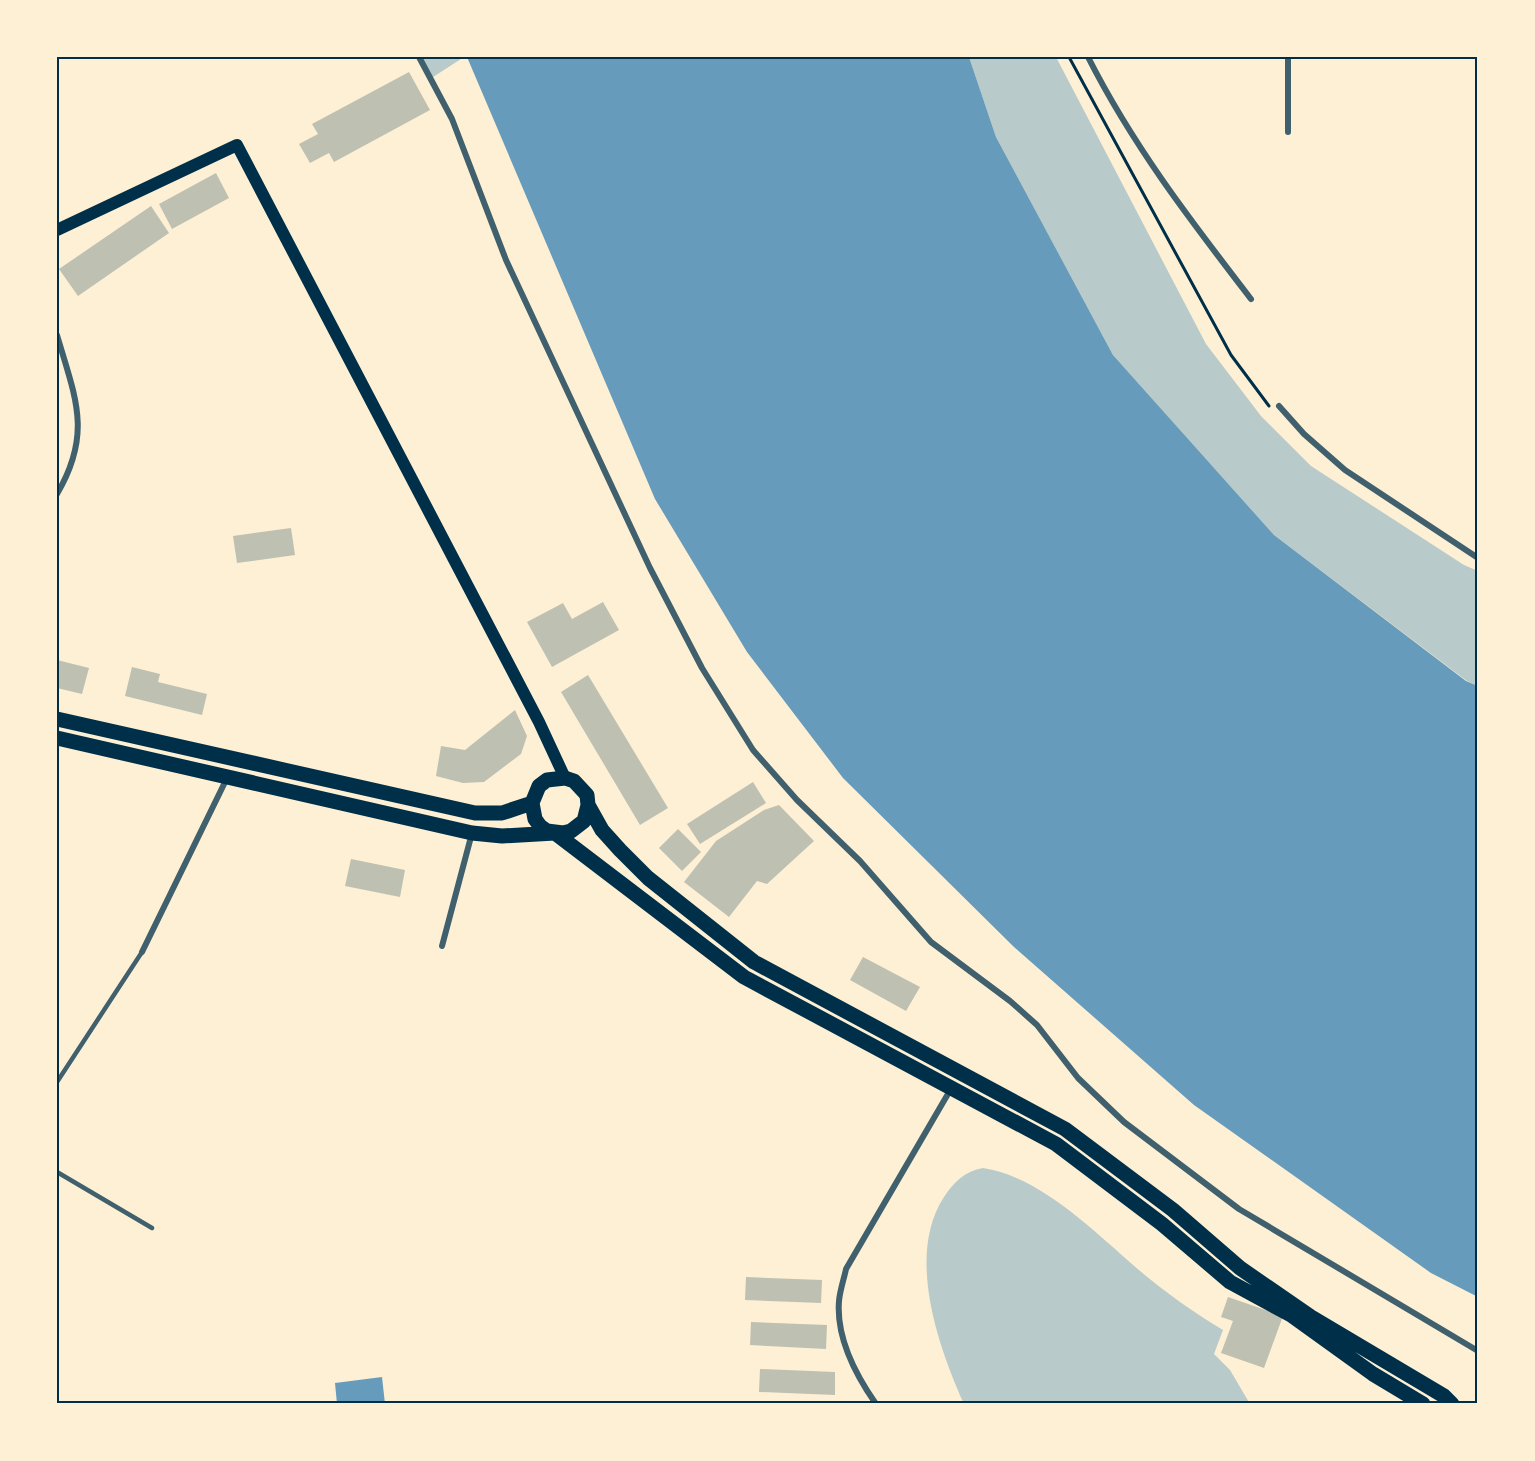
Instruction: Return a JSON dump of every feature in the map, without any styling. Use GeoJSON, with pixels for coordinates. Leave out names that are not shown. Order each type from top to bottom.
{"type":"FeatureCollection","features":[{"type":"Feature","properties":{"kind":"main road"},"geometry":{"type":"LineString","coordinates":[[57,230],[237,145],[534,711],[565,778]]}},
{"type":"Feature","properties":{"kind":"main road"},"geometry":{"type":"LineString","coordinates":[[57,719],[475,813],[502,813],[532,803]]}},
{"type":"Feature","properties":{"kind":"main road"},"geometry":{"type":"LineString","coordinates":[[57,738],[472,833],[502,836],[571,831],[578,827],[587,813],[588,805]]}},
{"type":"Feature","properties":{"kind":"main road"},"geometry":{"type":"LineString","coordinates":[[1423,1404],[1373,1374],[1291,1315],[1230,1282],[1162,1224],[1056,1144],[744,977],[555,833],[540,826],[535,819],[532,803],[539,786],[547,780],[565,778],[581,787],[602,830],[648,878],[754,962],[1065,1129],[1173,1210],[1240,1268],[1311,1317],[1444,1396],[1452,1404]]}},
{"type":"Feature","properties":{"kind":"street"},"geometry":{"type":"LineString","coordinates":[[419,57],[452,119],[506,260],[650,568],[702,668],[753,750],[797,800],[860,861],[931,942],[1010,1001],[1037,1025],[1078,1078],[1124,1122],[1239,1209],[1478,1351]]}},
{"type":"Feature","properties":{"kind":"street"},"geometry":{"type":"LineString","coordinates":[[1088,57],[1107,95],[1164,187],[1251,299]]}},
{"type":"Feature","properties":{"kind":"street"},"geometry":{"type":"LineString","coordinates":[[1288,57],[1288,132]]}},
{"type":"Feature","properties":{"kind":"street"},"geometry":{"type":"LineString","coordinates":[[57,335],[78,407],[79,440],[57,494]]}},
{"type":"Feature","properties":{"kind":"street"},"geometry":{"type":"LineString","coordinates":[[1279,406],[1304,434],[1345,470],[1478,558]]}},
{"type":"Feature","properties":{"kind":"street"},"geometry":{"type":"LineString","coordinates":[[142,952],[227,777]]}},
{"type":"Feature","properties":{"kind":"street"},"geometry":{"type":"LineString","coordinates":[[442,946],[472,833]]}},
{"type":"Feature","properties":{"kind":"street"},"geometry":{"type":"LineString","coordinates":[[876,1404],[856,1375],[843,1340],[839,1301],[846,1269],[952,1087]]}},
{"type":"Feature","properties":{"kind":"lane"},"geometry":{"type":"LineString","coordinates":[[57,1082],[142,952]]}},
{"type":"Feature","properties":{"kind":"lane"},"geometry":{"type":"LineString","coordinates":[[57,1172],[152,1228]]}},
{"type":"Feature","properties":{"kind":"path"},"geometry":{"type":"LineString","coordinates":[[1069,57],[1231,355],[1273,411]]}},
{"type":"Feature","properties":{"kind":"shaded area"},"geometry":{"type":"Polygon","coordinates":[[[419,57],[464,57],[430,79],[419,57]]]}},
{"type":"Feature","properties":{"kind":"shaded area"},"geometry":{"type":"Polygon","coordinates":[[[969,57],[1056,57],[1206,344],[1261,416],[1311,466],[1464,565],[1478,571],[1478,686],[1467,681],[1274,535],[1113,355],[996,137],[969,57]]]}},
{"type":"Feature","properties":{"kind":"shaded area"},"geometry":{"type":"Polygon","coordinates":[[[983,1168],[1004,1173],[1024,1182],[1064,1206],[1165,1291],[1223,1330],[1214,1354],[1230,1370],[1250,1404],[964,1404],[936,1328],[927,1273],[927,1246],[933,1220],[944,1197],[965,1175],[983,1168]]]}},
{"type":"Feature","properties":{"kind":"water"},"geometry":{"type":"Polygon","coordinates":[[[467,57],[969,57],[996,137],[1113,355],[1274,535],[1466,681],[1478,686],[1478,1297],[1431,1273],[1194,1105],[1014,947],[843,778],[747,652],[655,499],[467,57]]]}},
{"type":"Feature","properties":{"kind":"water"},"geometry":{"type":"Polygon","coordinates":[[[382,1377],[385,1404],[337,1404],[335,1383],[382,1377]]]}},
{"type":"Feature","properties":{"kind":"building"},"geometry":{"type":"Polygon","coordinates":[[[409,72],[430,110],[334,162],[329,153],[310,163],[299,144],[318,134],[312,124],[409,72]]]}},
{"type":"Feature","properties":{"kind":"building"},"geometry":{"type":"Polygon","coordinates":[[[216,173],[229,198],[172,229],[159,204],[216,173]]]}},
{"type":"Feature","properties":{"kind":"building"},"geometry":{"type":"Polygon","coordinates":[[[151,206],[169,233],[78,296],[59,269],[151,206]]]}},
{"type":"Feature","properties":{"kind":"building"},"geometry":{"type":"Polygon","coordinates":[[[291,528],[295,555],[237,563],[233,536],[291,528]]]}},
{"type":"Feature","properties":{"kind":"building"},"geometry":{"type":"Polygon","coordinates":[[[603,602],[619,630],[552,667],[527,622],[563,603],[572,619],[603,602]]]}},
{"type":"Feature","properties":{"kind":"building"},"geometry":{"type":"Polygon","coordinates":[[[57,660],[89,668],[82,694],[57,688],[57,660]]]}},
{"type":"Feature","properties":{"kind":"building"},"geometry":{"type":"Polygon","coordinates":[[[132,667],[160,674],[158,682],[207,694],[202,715],[125,696],[132,667]]]}},
{"type":"Feature","properties":{"kind":"building"},"geometry":{"type":"Polygon","coordinates":[[[588,675],[668,808],[640,825],[561,692],[588,675]]]}},
{"type":"Feature","properties":{"kind":"building"},"geometry":{"type":"Polygon","coordinates":[[[515,710],[527,736],[521,754],[484,782],[463,783],[436,776],[441,746],[465,750],[515,710]]]}},
{"type":"Feature","properties":{"kind":"building"},"geometry":{"type":"Polygon","coordinates":[[[753,782],[766,803],[700,844],[687,824],[753,782]]]}},
{"type":"Feature","properties":{"kind":"building"},"geometry":{"type":"Polygon","coordinates":[[[779,805],[814,841],[767,884],[757,881],[729,917],[684,882],[716,841],[764,810],[779,805]]]}},
{"type":"Feature","properties":{"kind":"building"},"geometry":{"type":"Polygon","coordinates":[[[678,829],[701,852],[682,871],[659,848],[678,829]]]}},
{"type":"Feature","properties":{"kind":"building"},"geometry":{"type":"Polygon","coordinates":[[[351,859],[405,870],[400,897],[345,886],[351,859]]]}},
{"type":"Feature","properties":{"kind":"building"},"geometry":{"type":"Polygon","coordinates":[[[863,957],[920,987],[906,1011],[850,980],[863,957]]]}},
{"type":"Feature","properties":{"kind":"building"},"geometry":{"type":"Polygon","coordinates":[[[746,1277],[822,1280],[821,1303],[745,1300],[746,1277]]]}},
{"type":"Feature","properties":{"kind":"building"},"geometry":{"type":"Polygon","coordinates":[[[1228,1297],[1283,1316],[1264,1368],[1221,1353],[1233,1321],[1221,1317],[1228,1297]]]}},
{"type":"Feature","properties":{"kind":"building"},"geometry":{"type":"Polygon","coordinates":[[[751,1322],[827,1325],[826,1349],[750,1345],[751,1322]]]}},
{"type":"Feature","properties":{"kind":"building"},"geometry":{"type":"Polygon","coordinates":[[[760,1369],[835,1372],[835,1395],[759,1392],[760,1369]]]}}]}
